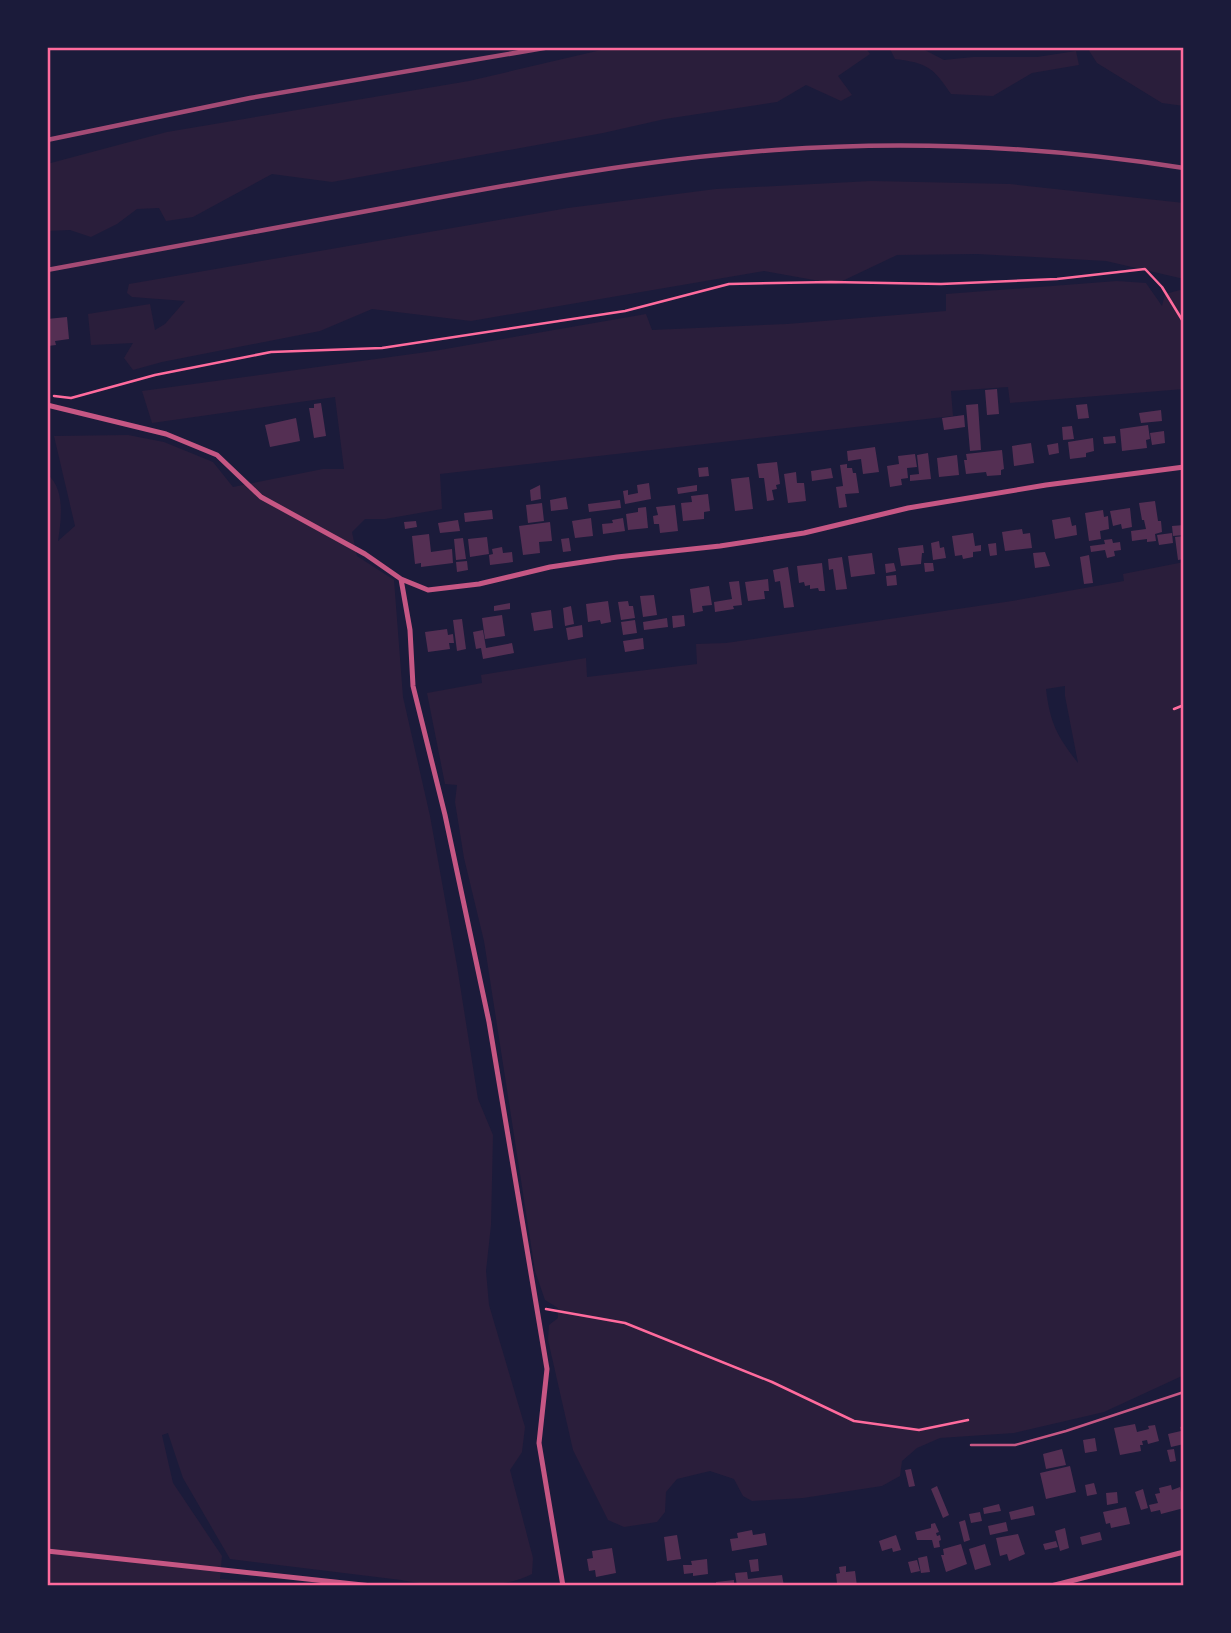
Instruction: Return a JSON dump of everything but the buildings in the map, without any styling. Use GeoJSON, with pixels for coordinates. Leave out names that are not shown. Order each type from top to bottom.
{"type":"FeatureCollection","features":[{"type":"Feature","properties":{"kind":"street"},"geometry":{"type":"LineString","coordinates":[[47,405],[166,434],[217,455],[261,497],[365,554],[401,579],[428,590],[479,583],[550,567],[804,533],[908,509],[1034,487],[1184,467]]}},
{"type":"Feature","properties":{"kind":"street"},"geometry":{"type":"LineString","coordinates":[[401,579],[410,630],[413,686],[445,815],[489,1022],[547,1369],[539,1443],[563,1586]]}},
{"type":"Feature","properties":{"kind":"street"},"geometry":{"type":"LineString","coordinates":[[47,1550],[372,1586]]}},
{"type":"Feature","properties":{"kind":"street"},"geometry":{"type":"LineString","coordinates":[[1051,1586],[1184,1552]]}},
{"type":"Feature","properties":{"kind":"lane"},"geometry":{"type":"LineString","coordinates":[[971,1445],[1015,1445],[1184,1392]]}},
{"type":"Feature","properties":{"kind":"path"},"geometry":{"type":"LineString","coordinates":[[47,395],[71,398],[155,376],[271,352],[382,348],[625,311],[729,284],[941,284],[1057,279],[1145,269],[1162,287],[1184,323]]}},
{"type":"Feature","properties":{"kind":"path"},"geometry":{"type":"LineString","coordinates":[[1174,709],[1184,705]]}},
{"type":"Feature","properties":{"kind":"path"},"geometry":{"type":"LineString","coordinates":[[536,1308],[625,1322],[772,1382],[854,1421],[919,1430],[968,1419]]}},
{"type":"Feature","properties":{"kind":"shaded area"},"geometry":{"type":"Polygon","coordinates":[[[614,47],[865,47],[870,54],[838,76],[852,95],[841,101],[806,85],[777,102],[665,119],[603,133],[332,182],[272,174],[193,217],[166,221],[159,208],[137,209],[117,224],[91,237],[70,230],[47,231],[47,164],[167,132],[469,81],[614,47]]]}},
{"type":"Feature","properties":{"kind":"shaded area"},"geometry":{"type":"Polygon","coordinates":[[[889,47],[919,47],[944,60],[1037,57],[1076,51],[1079,65],[1032,73],[993,96],[951,94],[934,72],[915,62],[895,59],[889,47]]]}},
{"type":"Feature","properties":{"kind":"shaded area"},"geometry":{"type":"Polygon","coordinates":[[[1184,47],[1184,106],[1162,103],[1097,63],[1088,49],[1184,47]]]}},
{"type":"Feature","properties":{"kind":"shaded area"},"geometry":{"type":"Polygon","coordinates":[[[871,181],[1010,184],[1184,203],[1184,279],[1106,261],[977,254],[897,255],[836,284],[764,271],[471,321],[372,309],[320,331],[133,370],[124,358],[133,343],[91,345],[88,314],[150,304],[155,330],[165,324],[185,301],[132,297],[127,293],[129,284],[568,208],[716,189],[871,181]]]}},
{"type":"Feature","properties":{"kind":"shaded area"},"geometry":{"type":"Polygon","coordinates":[[[1117,281],[1146,283],[1162,306],[1165,294],[1184,289],[1184,389],[1010,403],[1008,387],[951,391],[953,416],[440,474],[442,509],[385,519],[365,519],[352,532],[357,556],[394,580],[403,697],[430,816],[478,1099],[493,1135],[491,1225],[486,1271],[489,1305],[525,1427],[522,1452],[510,1470],[533,1558],[532,1574],[503,1583],[450,1586],[230,1559],[183,1478],[168,1433],[162,1435],[173,1483],[222,1556],[220,1579],[313,1586],[47,1586],[47,474],[53,480],[60,497],[58,541],[75,526],[54,436],[128,435],[164,442],[213,462],[233,487],[323,469],[344,469],[335,397],[152,423],[142,391],[434,351],[646,314],[652,330],[787,324],[946,311],[946,294],[1117,281]]]}},
{"type":"Feature","properties":{"kind":"shaded area"},"geometry":{"type":"Polygon","coordinates":[[[1184,562],[1184,1375],[1104,1412],[1014,1433],[940,1438],[917,1448],[902,1461],[900,1476],[882,1486],[803,1498],[752,1501],[743,1496],[734,1479],[710,1471],[677,1479],[666,1492],[665,1512],[657,1522],[624,1527],[608,1520],[573,1450],[548,1340],[549,1325],[558,1318],[558,1308],[545,1300],[535,1271],[484,941],[464,858],[455,802],[457,785],[445,784],[427,693],[482,683],[481,675],[586,658],[587,677],[697,664],[696,644],[726,643],[1012,601],[1124,581],[1123,574],[1184,562]],[[1065,686],[1046,689],[1056,729],[1078,763],[1065,686]]]}},
{"type":"Feature","properties":{"kind":"railway"},"geometry":{"type":"LineString","coordinates":[[47,140],[250,98],[550,47]]}},
{"type":"Feature","properties":{"kind":"railway"},"geometry":{"type":"LineString","coordinates":[[47,270],[543,179],[728,154],[826,147],[980,147],[1083,155],[1184,168]]}}]}
